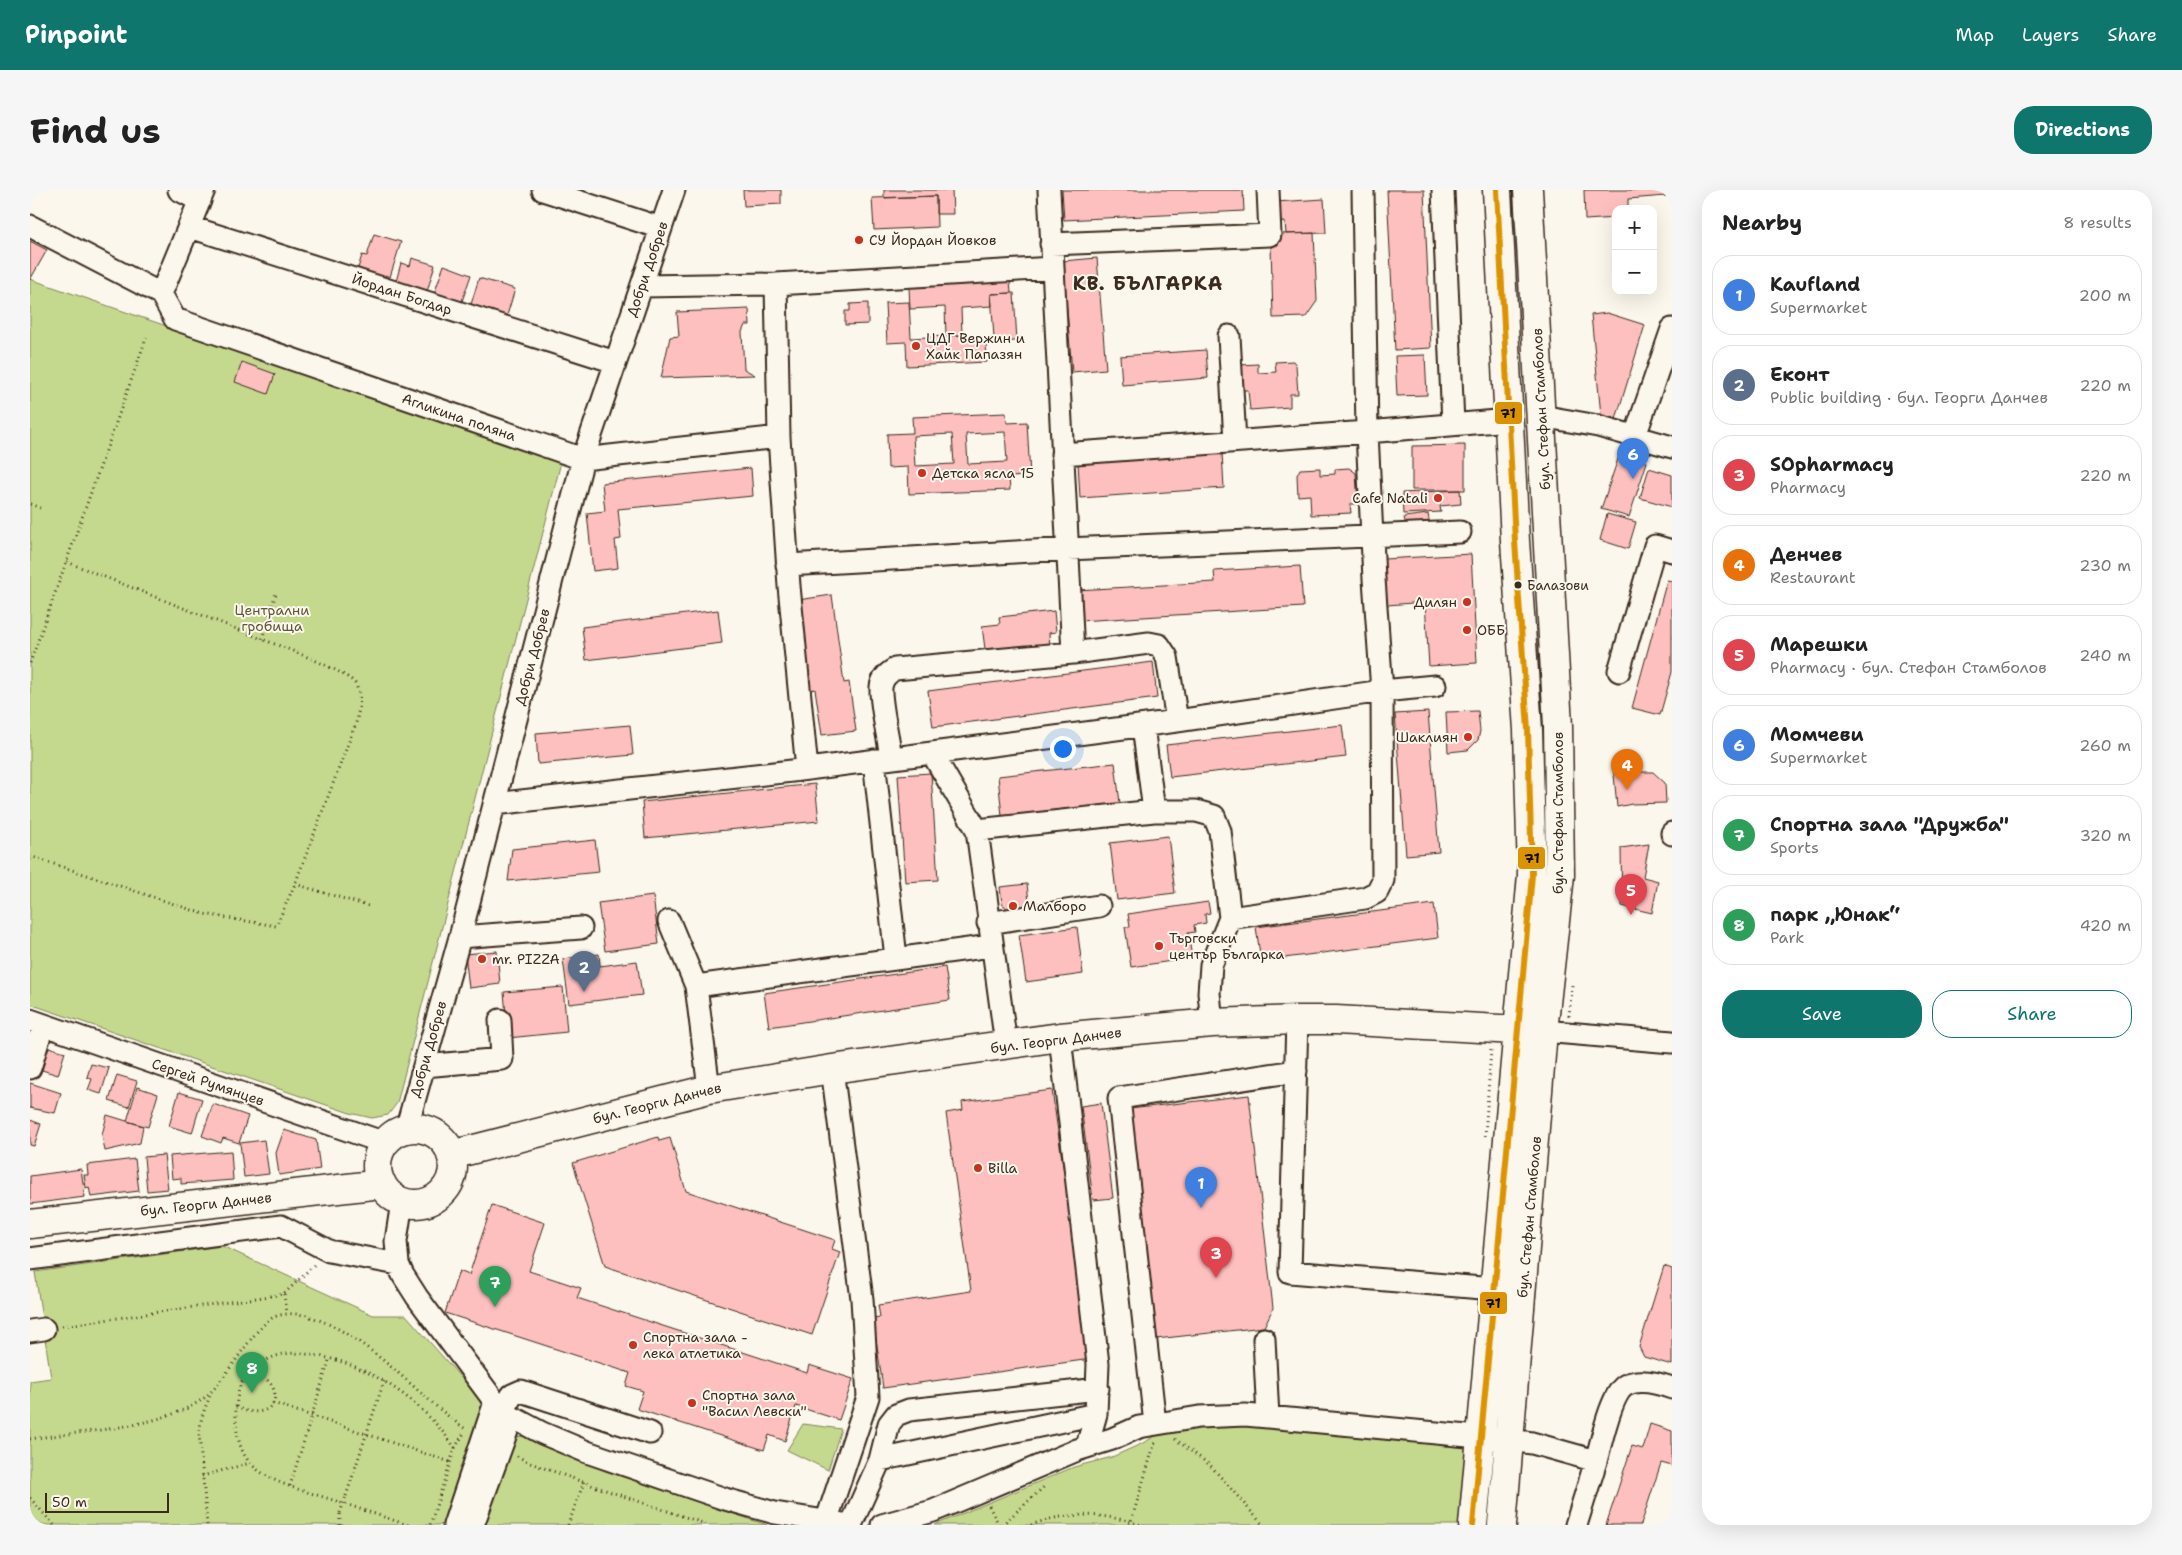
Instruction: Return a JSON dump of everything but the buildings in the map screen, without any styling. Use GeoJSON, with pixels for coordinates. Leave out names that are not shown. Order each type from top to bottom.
{"type":"FeatureCollection","features":[{"type":"Feature","properties":{"kind":"main road","name":"бул. Стефан Стамболов"},"geometry":{"type":"LineString","coordinates":[[1497,190],[1528,730],[1532,875],[1530,1030],[1510,1440],[1502,1525]]}},
{"type":"Feature","properties":{"kind":"main road","name":"бул. Стефан Стамболов"},"geometry":{"type":"LineString","coordinates":[[1473,1525],[1494,1289],[1530,1030],[1560,875],[1558,726],[1528,190]]}},
{"type":"Feature","properties":{"kind":"main road","name":"бул. Георги Данчев"},"geometry":{"type":"LineString","coordinates":[[451,1155],[709,1089],[832,1069],[1060,1038],[1212,1023],[1297,1020],[1336,1020],[1530,1030]]}},
{"type":"Feature","properties":{"kind":"main road"},"geometry":{"type":"LineString","coordinates":[[423,1129],[433,1133],[442,1140],[451,1155],[452,1172],[448,1184],[441,1194],[432,1200],[420,1204],[402,1202],[392,1196],[382,1184],[377,1166],[379,1154],[396,1136],[423,1129]]}},
{"type":"Feature","properties":{"kind":"main road","name":"бул. Георги Данчев"},"geometry":{"type":"LineString","coordinates":[[30,1224],[382,1184]]}},
{"type":"Feature","properties":{"kind":"street"},"geometry":{"type":"LineString","coordinates":[[30,226],[161,294],[202,195],[179,190]]}},
{"type":"Feature","properties":{"kind":"street"},"geometry":{"type":"LineString","coordinates":[[543,190],[661,228]]}},
{"type":"Feature","properties":{"kind":"street","name":"Добри Добрев"},"geometry":{"type":"LineString","coordinates":[[396,1136],[424,1066],[460,937],[584,459],[674,190]]}},
{"type":"Feature","properties":{"kind":"street"},"geometry":{"type":"LineString","coordinates":[[1049,190],[1074,653]]}},
{"type":"Feature","properties":{"kind":"street"},"geometry":{"type":"LineString","coordinates":[[1051,244],[1270,235],[1268,190]]}},
{"type":"Feature","properties":{"kind":"street"},"geometry":{"type":"LineString","coordinates":[[1230,918],[1365,898],[1377,892],[1383,880],[1382,692],[1366,432],[1363,190]]}},
{"type":"Feature","properties":{"kind":"street"},"geometry":{"type":"LineString","coordinates":[[1444,190],[1453,424]]}},
{"type":"Feature","properties":{"kind":"street","name":"Йордан Богдар"},"geometry":{"type":"LineString","coordinates":[[190,227],[615,362]]}},
{"type":"Feature","properties":{"kind":"street"},"geometry":{"type":"LineString","coordinates":[[642,286],[776,284],[1053,268]]}},
{"type":"Feature","properties":{"kind":"street"},"geometry":{"type":"LineString","coordinates":[[776,284],[779,437],[788,575],[807,769]]}},
{"type":"Feature","properties":{"kind":"street","name":"Агликина поляна"},"geometry":{"type":"LineString","coordinates":[[161,294],[175,319],[584,459],[779,437]]}},
{"type":"Feature","properties":{"kind":"street"},"geometry":{"type":"LineString","coordinates":[[1635,436],[1672,329]]}},
{"type":"Feature","properties":{"kind":"street"},"geometry":{"type":"LineString","coordinates":[[1229,336],[1235,441]]}},
{"type":"Feature","properties":{"kind":"street"},"geometry":{"type":"LineString","coordinates":[[1541,416],[1598,426],[1672,446]]}},
{"type":"Feature","properties":{"kind":"street"},"geometry":{"type":"LineString","coordinates":[[1062,454],[1509,420]]}},
{"type":"Feature","properties":{"kind":"street"},"geometry":{"type":"LineString","coordinates":[[788,575],[1067,549],[1460,532]]}},
{"type":"Feature","properties":{"kind":"street"},"geometry":{"type":"LineString","coordinates":[[1619,671],[1655,546],[1672,552]]}},
{"type":"Feature","properties":{"kind":"street"},"geometry":{"type":"LineString","coordinates":[[896,958],[882,759],[881,687],[890,672],[895,669],[1074,653],[1150,643],[1159,645],[1167,657],[1177,721]]}},
{"type":"Feature","properties":{"kind":"street"},"geometry":{"type":"LineString","coordinates":[[494,804],[807,769],[1435,686]]}},
{"type":"Feature","properties":{"kind":"street"},"geometry":{"type":"LineString","coordinates":[[1143,726],[1154,811]]}},
{"type":"Feature","properties":{"kind":"street"},"geometry":{"type":"LineString","coordinates":[[932,753],[977,830],[991,946],[1006,1046]]}},
{"type":"Feature","properties":{"kind":"street"},"geometry":{"type":"LineString","coordinates":[[977,830],[1154,811],[1196,811],[1214,816],[1220,831],[1230,918],[1212,965],[1209,993],[1212,1023]]}},
{"type":"Feature","properties":{"kind":"street"},"geometry":{"type":"LineString","coordinates":[[988,923],[1099,906]]}},
{"type":"Feature","properties":{"kind":"street"},"geometry":{"type":"LineString","coordinates":[[669,921],[696,986],[709,1089]]}},
{"type":"Feature","properties":{"kind":"street"},"geometry":{"type":"LineString","coordinates":[[460,937],[581,928]]}},
{"type":"Feature","properties":{"kind":"street"},"geometry":{"type":"LineString","coordinates":[[696,986],[991,946]]}},
{"type":"Feature","properties":{"kind":"street"},"geometry":{"type":"LineString","coordinates":[[424,1066],[502,1060],[500,1020]]}},
{"type":"Feature","properties":{"kind":"street"},"geometry":{"type":"LineString","coordinates":[[1297,1020],[1290,1272],[1494,1289]]}},
{"type":"Feature","properties":{"kind":"street"},"geometry":{"type":"LineString","coordinates":[[30,1068],[37,1023]]}},
{"type":"Feature","properties":{"kind":"street","name":"Сергей Румянцев"},"geometry":{"type":"LineString","coordinates":[[37,1023],[396,1136]]}},
{"type":"Feature","properties":{"kind":"street","name":"бул. Георги Данчев"},"geometry":{"type":"LineString","coordinates":[[1530,1030],[1672,1042]]}},
{"type":"Feature","properties":{"kind":"street"},"geometry":{"type":"LineString","coordinates":[[1060,1038],[1098,1364],[1096,1414],[1087,1446]]}},
{"type":"Feature","properties":{"kind":"street"},"geometry":{"type":"LineString","coordinates":[[826,1522],[868,1397],[862,1299],[832,1069]]}},
{"type":"Feature","properties":{"kind":"street"},"geometry":{"type":"LineString","coordinates":[[1154,1424],[1119,1098],[1296,1071]]}},
{"type":"Feature","properties":{"kind":"street"},"geometry":{"type":"LineString","coordinates":[[402,1202],[396,1241],[398,1264],[410,1288],[504,1409],[550,1437],[612,1461],[758,1508],[850,1525],[880,1460],[890,1424],[896,1415],[909,1410],[1098,1389]]}},
{"type":"Feature","properties":{"kind":"street"},"geometry":{"type":"LineString","coordinates":[[30,1259],[281,1226],[329,1251],[398,1264]]}},
{"type":"Feature","properties":{"kind":"street"},"geometry":{"type":"LineString","coordinates":[[1264,1339],[1268,1416]]}},
{"type":"Feature","properties":{"kind":"street"},"geometry":{"type":"LineString","coordinates":[[1576,1525],[1616,1396],[1625,1385],[1640,1381],[1672,1388]]}},
{"type":"Feature","properties":{"kind":"street"},"geometry":{"type":"LineString","coordinates":[[454,1525],[483,1439],[512,1395],[521,1392],[650,1433]]}},
{"type":"Feature","properties":{"kind":"street"},"geometry":{"type":"LineString","coordinates":[[880,1460],[1096,1414]]}},
{"type":"Feature","properties":{"kind":"street"},"geometry":{"type":"LineString","coordinates":[[885,1525],[934,1511],[1087,1446],[1154,1424],[1206,1417],[1268,1416],[1510,1440],[1532,1443],[1596,1461]]}},
{"type":"Feature","properties":{"kind":"street"},"geometry":{"type":"LineString","coordinates":[[474,1525],[483,1439]]}},
{"type":"Feature","properties":{"kind":"path"},"geometry":{"type":"LineString","coordinates":[[30,664],[147,336]]}},
{"type":"Feature","properties":{"kind":"path"},"geometry":{"type":"LineString","coordinates":[[30,504],[40,508]]}},
{"type":"Feature","properties":{"kind":"path"},"geometry":{"type":"LineString","coordinates":[[30,856],[204,914],[276,926],[295,884],[356,723],[361,702],[355,683],[338,671],[66,562]]}},
{"type":"Feature","properties":{"kind":"path"},"geometry":{"type":"LineString","coordinates":[[262,639],[276,593]]}},
{"type":"Feature","properties":{"kind":"path"},"geometry":{"type":"LineString","coordinates":[[295,884],[368,906]]}},
{"type":"Feature","properties":{"kind":"path"},"geometry":{"type":"LineString","coordinates":[[37,1330],[284,1294],[329,1251]]}},
{"type":"Feature","properties":{"kind":"path"},"geometry":{"type":"LineString","coordinates":[[284,1294],[286,1313]]}},
{"type":"Feature","properties":{"kind":"path"},"geometry":{"type":"LineString","coordinates":[[30,1439],[166,1417],[191,1407],[211,1392],[259,1330],[272,1318],[286,1313],[307,1316],[338,1328],[369,1349],[450,1419],[483,1439],[530,1463],[709,1525]]}},
{"type":"Feature","properties":{"kind":"path"},"geometry":{"type":"LineString","coordinates":[[408,1525],[290,1486],[264,1474],[250,1463],[241,1448],[235,1421],[239,1386],[250,1371],[280,1353],[299,1353],[330,1357],[360,1368],[384,1381],[422,1410],[455,1448]]}},
{"type":"Feature","properties":{"kind":"path"},"geometry":{"type":"LineString","coordinates":[[290,1486],[330,1357]]}},
{"type":"Feature","properties":{"kind":"path"},"geometry":{"type":"LineString","coordinates":[[236,1407],[247,1412],[257,1413],[264,1411],[273,1403],[275,1393],[271,1383],[260,1374],[250,1371]]}},
{"type":"Feature","properties":{"kind":"path"},"geometry":{"type":"LineString","coordinates":[[340,1525],[340,1513],[384,1381]]}},
{"type":"Feature","properties":{"kind":"path"},"geometry":{"type":"LineString","coordinates":[[207,1525],[200,1433],[202,1416],[211,1392]]}},
{"type":"Feature","properties":{"kind":"path"},"geometry":{"type":"LineString","coordinates":[[273,1403],[473,1469]]}},
{"type":"Feature","properties":{"kind":"path"},"geometry":{"type":"LineString","coordinates":[[1130,1523],[1156,1440],[1154,1424]]}},
{"type":"Feature","properties":{"kind":"path"},"geometry":{"type":"LineString","coordinates":[[1154,1424],[1210,1465],[1263,1525]]}},
{"type":"Feature","properties":{"kind":"path"},"geometry":{"type":"LineString","coordinates":[[455,1448],[483,1439]]}},
{"type":"Feature","properties":{"kind":"path"},"geometry":{"type":"LineString","coordinates":[[430,1525],[455,1448]]}},
{"type":"Feature","properties":{"kind":"path"},"geometry":{"type":"LineString","coordinates":[[202,1476],[250,1463]]}},
{"type":"Feature","properties":{"kind":"path"},"geometry":{"type":"LineString","coordinates":[[568,1525],[584,1482]]}},
{"type":"Feature","properties":{"kind":"path"},"geometry":{"type":"LineString","coordinates":[[30,1498],[54,1525]]}},
{"type":"Feature","properties":{"kind":"path"},"geometry":{"type":"LineString","coordinates":[[1031,1525],[1057,1517],[1075,1515],[1111,1517],[1141,1525]]}},
{"type":"Feature","properties":{"kind":"green space","name":"Централни гробища"},"geometry":{"type":"Polygon","coordinates":[[[30,279],[561,462],[397,1103],[388,1115],[372,1118],[350,1113],[30,1004],[30,279]]]}},
{"type":"Feature","properties":{"kind":"green space"},"geometry":{"type":"Polygon","coordinates":[[[222,1246],[373,1315],[406,1315],[485,1405],[443,1525],[30,1525],[30,1381],[51,1378],[35,1272],[222,1246]]]}},
{"type":"Feature","properties":{"kind":"green space"},"geometry":{"type":"Polygon","coordinates":[[[803,1424],[841,1429],[828,1470],[787,1450],[803,1424]]]}},
{"type":"Feature","properties":{"kind":"green space"},"geometry":{"type":"Polygon","coordinates":[[[1255,1425],[1468,1443],[1460,1525],[935,1525],[1074,1467],[1112,1457],[1159,1434],[1201,1427],[1255,1425]]]}},
{"type":"Feature","properties":{"kind":"green space"},"geometry":{"type":"Polygon","coordinates":[[[528,1435],[605,1471],[767,1525],[482,1525],[511,1442],[517,1437],[528,1435]]]}},
{"type":"Feature","properties":{"kind":"transit line","name":"71"},"geometry":{"type":"LineString","coordinates":[[1473,1525],[1532,875],[1528,730],[1515,541],[1497,190]]}},
{"type":"Feature","properties":{"kind":"place","name":"СУ Йордан Йовков"},"geometry":{"type":"Point","coordinates":[859,240]}},
{"type":"Feature","properties":{"kind":"place","name":"ЦДГ Вержин и Хайк Папазян"},"geometry":{"type":"Point","coordinates":[916,346]}},
{"type":"Feature","properties":{"kind":"place","name":"Детска ясла 15"},"geometry":{"type":"Point","coordinates":[922,473]}},
{"type":"Feature","properties":{"kind":"place","name":"Момчеви"},"geometry":{"type":"Point","coordinates":[1633,479]}},
{"type":"Feature","properties":{"kind":"place","name":"Cafe Natali"},"geometry":{"type":"Point","coordinates":[1438,498]}},
{"type":"Feature","properties":{"kind":"place","name":"Балазови"},"geometry":{"type":"Point","coordinates":[1518,585]}},
{"type":"Feature","properties":{"kind":"place","name":"Дилян"},"geometry":{"type":"Point","coordinates":[1467,602]}},
{"type":"Feature","properties":{"kind":"place","name":"ОББ"},"geometry":{"type":"Point","coordinates":[1467,630]}},
{"type":"Feature","properties":{"kind":"place","name":"Шаклиян"},"geometry":{"type":"Point","coordinates":[1468,737]}},
{"type":"Feature","properties":{"kind":"place","name":"Денчев"},"geometry":{"type":"Point","coordinates":[1627,790]}},
{"type":"Feature","properties":{"kind":"place","name":"Малборо"},"geometry":{"type":"Point","coordinates":[1013,906]}},
{"type":"Feature","properties":{"kind":"place","name":"Марешки"},"geometry":{"type":"Point","coordinates":[1631,915]}},
{"type":"Feature","properties":{"kind":"place","name":"Търговски център Българка"},"geometry":{"type":"Point","coordinates":[1159,946]}},
{"type":"Feature","properties":{"kind":"place","name":"mr. PIZZA"},"geometry":{"type":"Point","coordinates":[482,959]}},
{"type":"Feature","properties":{"kind":"place","name":"Еконт"},"geometry":{"type":"Point","coordinates":[584,992]}},
{"type":"Feature","properties":{"kind":"place","name":"Billa"},"geometry":{"type":"Point","coordinates":[978,1168]}},
{"type":"Feature","properties":{"kind":"place","name":"Kaufland"},"geometry":{"type":"Point","coordinates":[1201,1208]}},
{"type":"Feature","properties":{"kind":"place","name":"SOpharmacy"},"geometry":{"type":"Point","coordinates":[1216,1278]}},
{"type":"Feature","properties":{"kind":"place","name":"Спортна зала \"Дружба\""},"geometry":{"type":"Point","coordinates":[495,1307]}},
{"type":"Feature","properties":{"kind":"place","name":"Спортна зала - лека атлетика"},"geometry":{"type":"Point","coordinates":[633,1345]}},
{"type":"Feature","properties":{"kind":"place","name":"парк „Юнак“"},"geometry":{"type":"Point","coordinates":[252,1393]}},
{"type":"Feature","properties":{"kind":"place","name":"Спортна зала \"Васил Левски\""},"geometry":{"type":"Point","coordinates":[692,1403]}},
{"type":"Feature","properties":{"kind":"district","name":"КВ. БЪЛГАРКА"},"geometry":{"type":"Point","coordinates":[1148,283]}}]}
